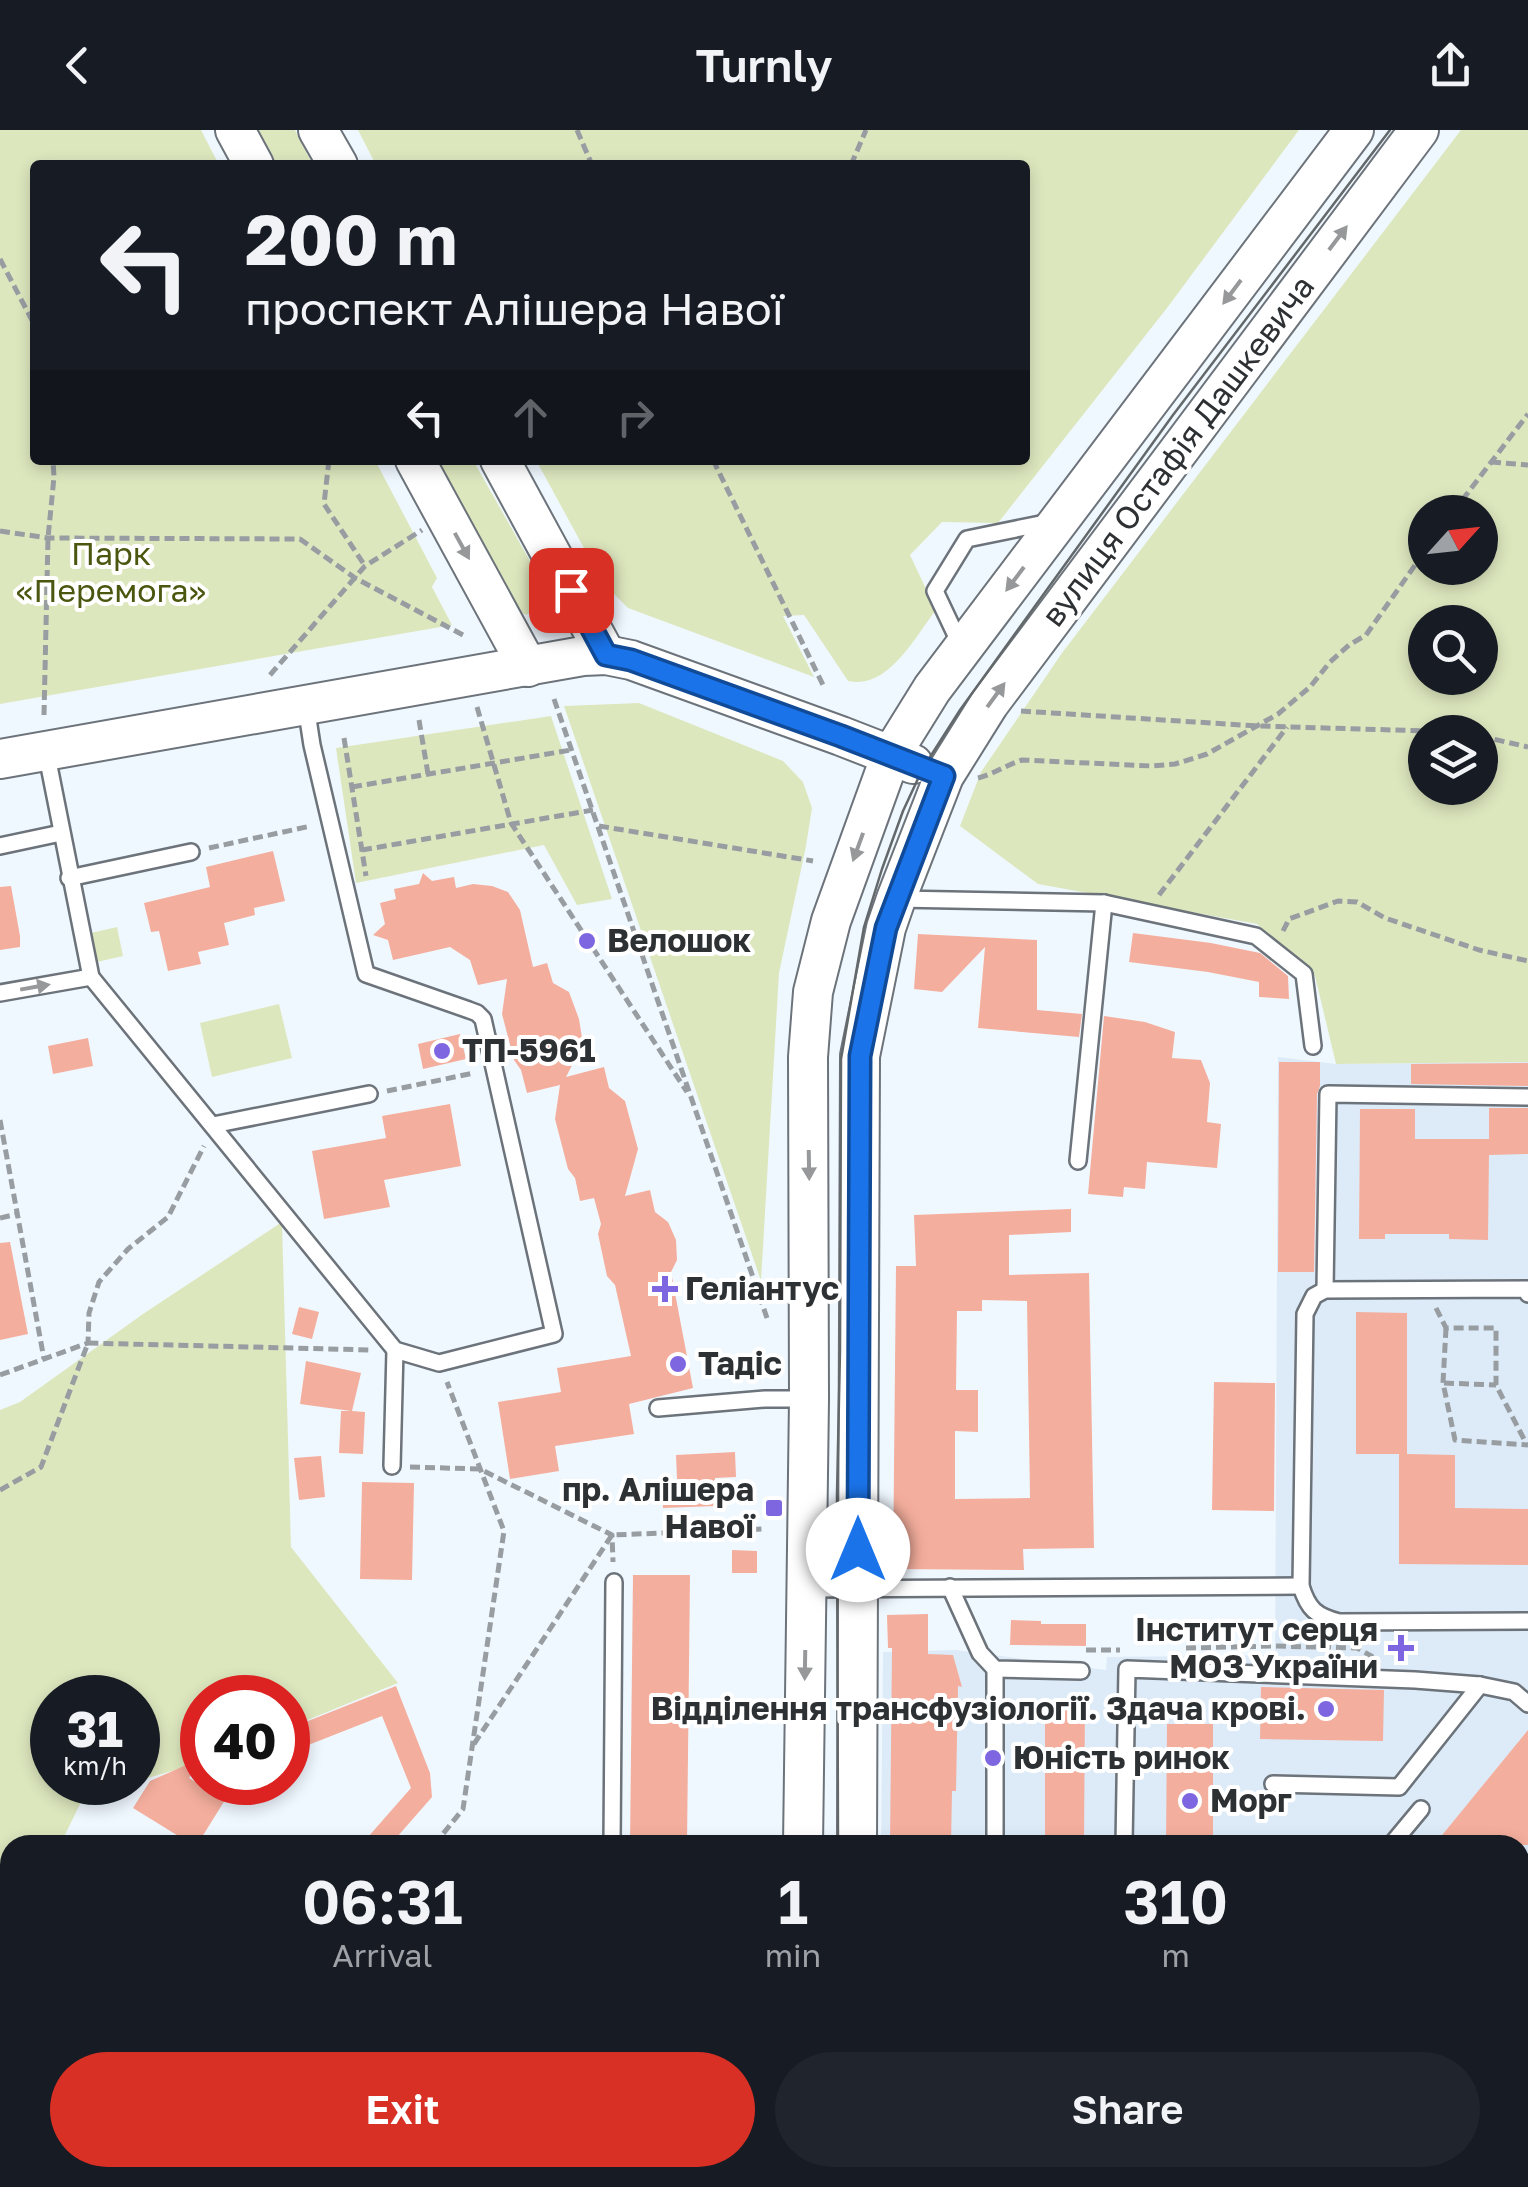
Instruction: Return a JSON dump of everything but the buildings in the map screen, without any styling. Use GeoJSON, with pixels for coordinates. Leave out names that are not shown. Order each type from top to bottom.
{"type":"FeatureCollection","features":[{"type":"Feature","properties":{"kind":"street"},"geometry":{"type":"LineString","coordinates":[[236,130],[251,160]]}},
{"type":"Feature","properties":{"kind":"street"},"geometry":{"type":"LineString","coordinates":[[318,130],[335,160]]}},
{"type":"Feature","properties":{"kind":"street","name":"вулиця Остафія Дашкевича"},"geometry":{"type":"LineString","coordinates":[[803,1835],[809,1400],[808,1058],[813,992],[831,921],[891,756],[932,688],[1354,130]]}},
{"type":"Feature","properties":{"kind":"street","name":"вулиця Остафія Дашкевича"},"geometry":{"type":"LineString","coordinates":[[857,1835],[860,1056],[886,928],[896,899],[989,704],[1418,130]]}},
{"type":"Feature","properties":{"kind":"street"},"geometry":{"type":"LineString","coordinates":[[418,465],[528,666]]}},
{"type":"Feature","properties":{"kind":"street"},"geometry":{"type":"LineString","coordinates":[[503,465],[606,655]]}},
{"type":"Feature","properties":{"kind":"street"},"geometry":{"type":"LineString","coordinates":[[0,759],[45,733],[306,706],[606,655],[631,660],[955,779]]}},
{"type":"Feature","properties":{"kind":"lane"},"geometry":{"type":"LineString","coordinates":[[962,648],[935,591],[968,539],[1059,520]]}},
{"type":"Feature","properties":{"kind":"lane"},"geometry":{"type":"LineString","coordinates":[[45,733],[91,977],[395,1350],[439,1363],[554,1334],[483,1019],[476,1012],[366,974],[306,706]]}},
{"type":"Feature","properties":{"kind":"lane"},"geometry":{"type":"LineString","coordinates":[[0,846],[61,833]]}},
{"type":"Feature","properties":{"kind":"lane"},"geometry":{"type":"LineString","coordinates":[[70,878],[192,852]]}},
{"type":"Feature","properties":{"kind":"lane"},"geometry":{"type":"LineString","coordinates":[[896,899],[1104,903],[1256,936],[1304,974],[1313,1046]]}},
{"type":"Feature","properties":{"kind":"lane"},"geometry":{"type":"LineString","coordinates":[[1078,1161],[1104,903]]}},
{"type":"Feature","properties":{"kind":"lane"},"geometry":{"type":"LineString","coordinates":[[0,994],[91,977]]}},
{"type":"Feature","properties":{"kind":"lane"},"geometry":{"type":"LineString","coordinates":[[214,1125],[369,1094]]}},
{"type":"Feature","properties":{"kind":"lane"},"geometry":{"type":"LineString","coordinates":[[1325,1290],[1328,1094],[1528,1097]]}},
{"type":"Feature","properties":{"kind":"lane"},"geometry":{"type":"LineString","coordinates":[[1528,1294],[1528,1289],[1325,1290],[1314,1296],[1305,1314],[1301,1586],[1306,1602],[1322,1618],[1339,1622],[1528,1621]]}},
{"type":"Feature","properties":{"kind":"lane"},"geometry":{"type":"LineString","coordinates":[[392,1466],[395,1350]]}},
{"type":"Feature","properties":{"kind":"lane"},"geometry":{"type":"LineString","coordinates":[[658,1408],[764,1399],[809,1400]]}},
{"type":"Feature","properties":{"kind":"lane"},"geometry":{"type":"LineString","coordinates":[[612,1835],[614,1582]]}},
{"type":"Feature","properties":{"kind":"lane"},"geometry":{"type":"LineString","coordinates":[[806,1588],[1301,1586]]}},
{"type":"Feature","properties":{"kind":"lane"},"geometry":{"type":"LineString","coordinates":[[950,1587],[980,1653],[995,1669],[995,1835]]}},
{"type":"Feature","properties":{"kind":"lane"},"geometry":{"type":"LineString","coordinates":[[995,1669],[1081,1670]]}},
{"type":"Feature","properties":{"kind":"lane"},"geometry":{"type":"LineString","coordinates":[[1124,1835],[1127,1669],[1480,1685],[1514,1692],[1528,1704]]}},
{"type":"Feature","properties":{"kind":"lane"},"geometry":{"type":"LineString","coordinates":[[1273,1784],[1399,1787],[1480,1685]]}},
{"type":"Feature","properties":{"kind":"lane"},"geometry":{"type":"LineString","coordinates":[[1399,1835],[1421,1809]]}},
{"type":"Feature","properties":{"kind":"path"},"geometry":{"type":"LineString","coordinates":[[577,130],[589,160]]}},
{"type":"Feature","properties":{"kind":"path"},"geometry":{"type":"LineString","coordinates":[[852,160],[866,130]]}},
{"type":"Feature","properties":{"kind":"path"},"geometry":{"type":"LineString","coordinates":[[0,259],[30,316]]}},
{"type":"Feature","properties":{"kind":"path"},"geometry":{"type":"LineString","coordinates":[[1466,495],[1528,414]]}},
{"type":"Feature","properties":{"kind":"path"},"geometry":{"type":"LineString","coordinates":[[1491,462],[1528,465]]}},
{"type":"Feature","properties":{"kind":"path"},"geometry":{"type":"LineString","coordinates":[[45,733],[48,538],[53,465]]}},
{"type":"Feature","properties":{"kind":"path"},"geometry":{"type":"LineString","coordinates":[[328,465],[324,504],[365,566]]}},
{"type":"Feature","properties":{"kind":"path"},"geometry":{"type":"LineString","coordinates":[[716,465],[824,687]]}},
{"type":"Feature","properties":{"kind":"path"},"geometry":{"type":"LineString","coordinates":[[718,471],[720,465]]}},
{"type":"Feature","properties":{"kind":"path"},"geometry":{"type":"LineString","coordinates":[[270,674],[365,566],[428,526]]}},
{"type":"Feature","properties":{"kind":"path"},"geometry":{"type":"LineString","coordinates":[[0,531],[48,538],[300,539],[355,578],[464,634]]}},
{"type":"Feature","properties":{"kind":"path"},"geometry":{"type":"LineString","coordinates":[[955,779],[994,774],[1003,766],[1022,760],[1152,766],[1208,754],[1278,714],[1310,688],[1330,662],[1366,635],[1408,574]]}},
{"type":"Feature","properties":{"kind":"path"},"geometry":{"type":"LineString","coordinates":[[554,699],[767,1318]]}},
{"type":"Feature","properties":{"kind":"path"},"geometry":{"type":"LineString","coordinates":[[989,704],[1010,710],[1258,726],[1408,730]]}},
{"type":"Feature","properties":{"kind":"path"},"geometry":{"type":"LineString","coordinates":[[477,707],[511,823],[691,1098]]}},
{"type":"Feature","properties":{"kind":"path"},"geometry":{"type":"LineString","coordinates":[[419,720],[428,774]]}},
{"type":"Feature","properties":{"kind":"path"},"geometry":{"type":"LineString","coordinates":[[1146,912],[1288,727]]}},
{"type":"Feature","properties":{"kind":"path"},"geometry":{"type":"LineString","coordinates":[[1498,740],[1528,747]]}},
{"type":"Feature","properties":{"kind":"path"},"geometry":{"type":"LineString","coordinates":[[352,787],[572,750]]}},
{"type":"Feature","properties":{"kind":"path"},"geometry":{"type":"LineString","coordinates":[[362,850],[593,810]]}},
{"type":"Feature","properties":{"kind":"path"},"geometry":{"type":"LineString","coordinates":[[192,852],[330,822]]}},
{"type":"Feature","properties":{"kind":"path"},"geometry":{"type":"LineString","coordinates":[[598,826],[813,861]]}},
{"type":"Feature","properties":{"kind":"path"},"geometry":{"type":"LineString","coordinates":[[1256,936],[1283,931],[1289,919],[1338,901],[1356,902],[1385,918],[1479,950],[1528,961]]}},
{"type":"Feature","properties":{"kind":"path"},"geometry":{"type":"LineString","coordinates":[[369,1094],[495,1069]]}},
{"type":"Feature","properties":{"kind":"path"},"geometry":{"type":"LineString","coordinates":[[0,1120],[44,1359]]}},
{"type":"Feature","properties":{"kind":"path"},"geometry":{"type":"LineString","coordinates":[[0,1490],[41,1467],[88,1343],[88,1313],[99,1282],[128,1250],[168,1217],[214,1125]]}},
{"type":"Feature","properties":{"kind":"path"},"geometry":{"type":"LineString","coordinates":[[0,1218],[17,1214]]}},
{"type":"Feature","properties":{"kind":"path"},"geometry":{"type":"LineString","coordinates":[[1428,1290],[1446,1328],[1443,1383],[1454,1440],[1528,1445]]}},
{"type":"Feature","properties":{"kind":"path"},"geometry":{"type":"LineString","coordinates":[[1446,1328],[1496,1328],[1496,1385],[1528,1445]]}},
{"type":"Feature","properties":{"kind":"path"},"geometry":{"type":"LineString","coordinates":[[0,1375],[88,1343],[395,1350]]}},
{"type":"Feature","properties":{"kind":"path"},"geometry":{"type":"LineString","coordinates":[[439,1363],[504,1531],[463,1809],[442,1835]]}},
{"type":"Feature","properties":{"kind":"path"},"geometry":{"type":"LineString","coordinates":[[1443,1383],[1496,1385]]}},
{"type":"Feature","properties":{"kind":"path"},"geometry":{"type":"LineString","coordinates":[[392,1466],[480,1469],[612,1535],[614,1582]]}},
{"type":"Feature","properties":{"kind":"shaded area"},"geometry":{"type":"Polygon","coordinates":[[[1278,1057],[1336,1064],[1528,1062],[1528,1835],[881,1835],[883,1652],[956,1650],[1106,1670],[1107,1657],[1275,1655],[1278,1057]]]}},
{"type":"Feature","properties":{"kind":"green space","name":"Парк «Перемога»"},"geometry":{"type":"Polygon","coordinates":[[[0,130],[201,130],[216,160],[30,160],[30,465],[378,465],[437,578],[432,587],[452,625],[0,704],[0,130]]]}},
{"type":"Feature","properties":{"kind":"green space"},"geometry":{"type":"Polygon","coordinates":[[[250,130],[295,130],[310,160],[265,160],[250,130]]]}},
{"type":"Feature","properties":{"kind":"green space"},"geometry":{"type":"Polygon","coordinates":[[[358,130],[1299,130],[1167,308],[998,523],[942,522],[910,555],[936,610],[888,670],[862,682],[848,681],[804,615],[783,616],[814,677],[628,608],[603,583],[539,465],[1030,465],[1030,160],[373,160],[358,130]]]}},
{"type":"Feature","properties":{"kind":"green space"},"geometry":{"type":"Polygon","coordinates":[[[1461,130],[1528,130],[1528,1062],[1336,1064],[1315,976],[1257,924],[1038,884],[960,826],[981,772],[1062,653],[1461,130]]]}},
{"type":"Feature","properties":{"kind":"green space"},"geometry":{"type":"Polygon","coordinates":[[[428,465],[476,465],[548,593],[544,606],[526,615],[509,607],[428,465]]]}},
{"type":"Feature","properties":{"kind":"green space"},"geometry":{"type":"Polygon","coordinates":[[[639,703],[783,761],[803,782],[812,808],[779,973],[761,1281],[564,706],[639,703]]]}},
{"type":"Feature","properties":{"kind":"green space"},"geometry":{"type":"Polygon","coordinates":[[[551,716],[612,899],[577,905],[544,845],[356,883],[336,748],[551,716]]]}},
{"type":"Feature","properties":{"kind":"green space"},"geometry":{"type":"Polygon","coordinates":[[[117,927],[123,956],[97,962],[91,933],[117,927]]]}},
{"type":"Feature","properties":{"kind":"green space"},"geometry":{"type":"Polygon","coordinates":[[[279,1004],[292,1058],[212,1077],[200,1023],[279,1004]]]}},
{"type":"Feature","properties":{"kind":"green space"},"geometry":{"type":"Polygon","coordinates":[[[282,1222],[291,1547],[398,1683],[310,1719],[310,1675],[180,1675],[180,1769],[160,1774],[160,1675],[30,1675],[30,1805],[80,1805],[65,1835],[0,1835],[0,1410],[20,1402],[282,1222]]]}},
{"type":"Feature","properties":{"kind":"tram line"},"geometry":{"type":"LineString","coordinates":[[838,1835],[841,1059],[864,927],[882,869],[923,768],[960,710],[1173,415],[1390,130]]}},
{"type":"Feature","properties":{"kind":"place","name":"Велошок"},"geometry":{"type":"Point","coordinates":[587,941]}},
{"type":"Feature","properties":{"kind":"place","name":"ТП-5961"},"geometry":{"type":"Point","coordinates":[442,1051]}},
{"type":"Feature","properties":{"kind":"place","name":"Геліантус"},"geometry":{"type":"Point","coordinates":[665,1289]}},
{"type":"Feature","properties":{"kind":"place","name":"Тадіс"},"geometry":{"type":"Point","coordinates":[678,1364]}},
{"type":"Feature","properties":{"kind":"place","name":"пр. Алішера Навої"},"geometry":{"type":"Point","coordinates":[774,1508]}},
{"type":"Feature","properties":{"kind":"place","name":"Інститут серця МОЗ України"},"geometry":{"type":"Point","coordinates":[1401,1648]}},
{"type":"Feature","properties":{"kind":"place","name":"Відділення трансфузіології. Здача крові."},"geometry":{"type":"Point","coordinates":[1326,1709]}},
{"type":"Feature","properties":{"kind":"place","name":"Юність ринок"},"geometry":{"type":"Point","coordinates":[993,1758]}},
{"type":"Feature","properties":{"kind":"place","name":"Морг"},"geometry":{"type":"Point","coordinates":[1190,1801]}},
{"type":"Feature","properties":{"kind":"route"},"geometry":{"type":"LineString","coordinates":[[571,590],[606,655],[631,660],[944,776],[886,928],[860,1056],[858,1550]]}}]}
